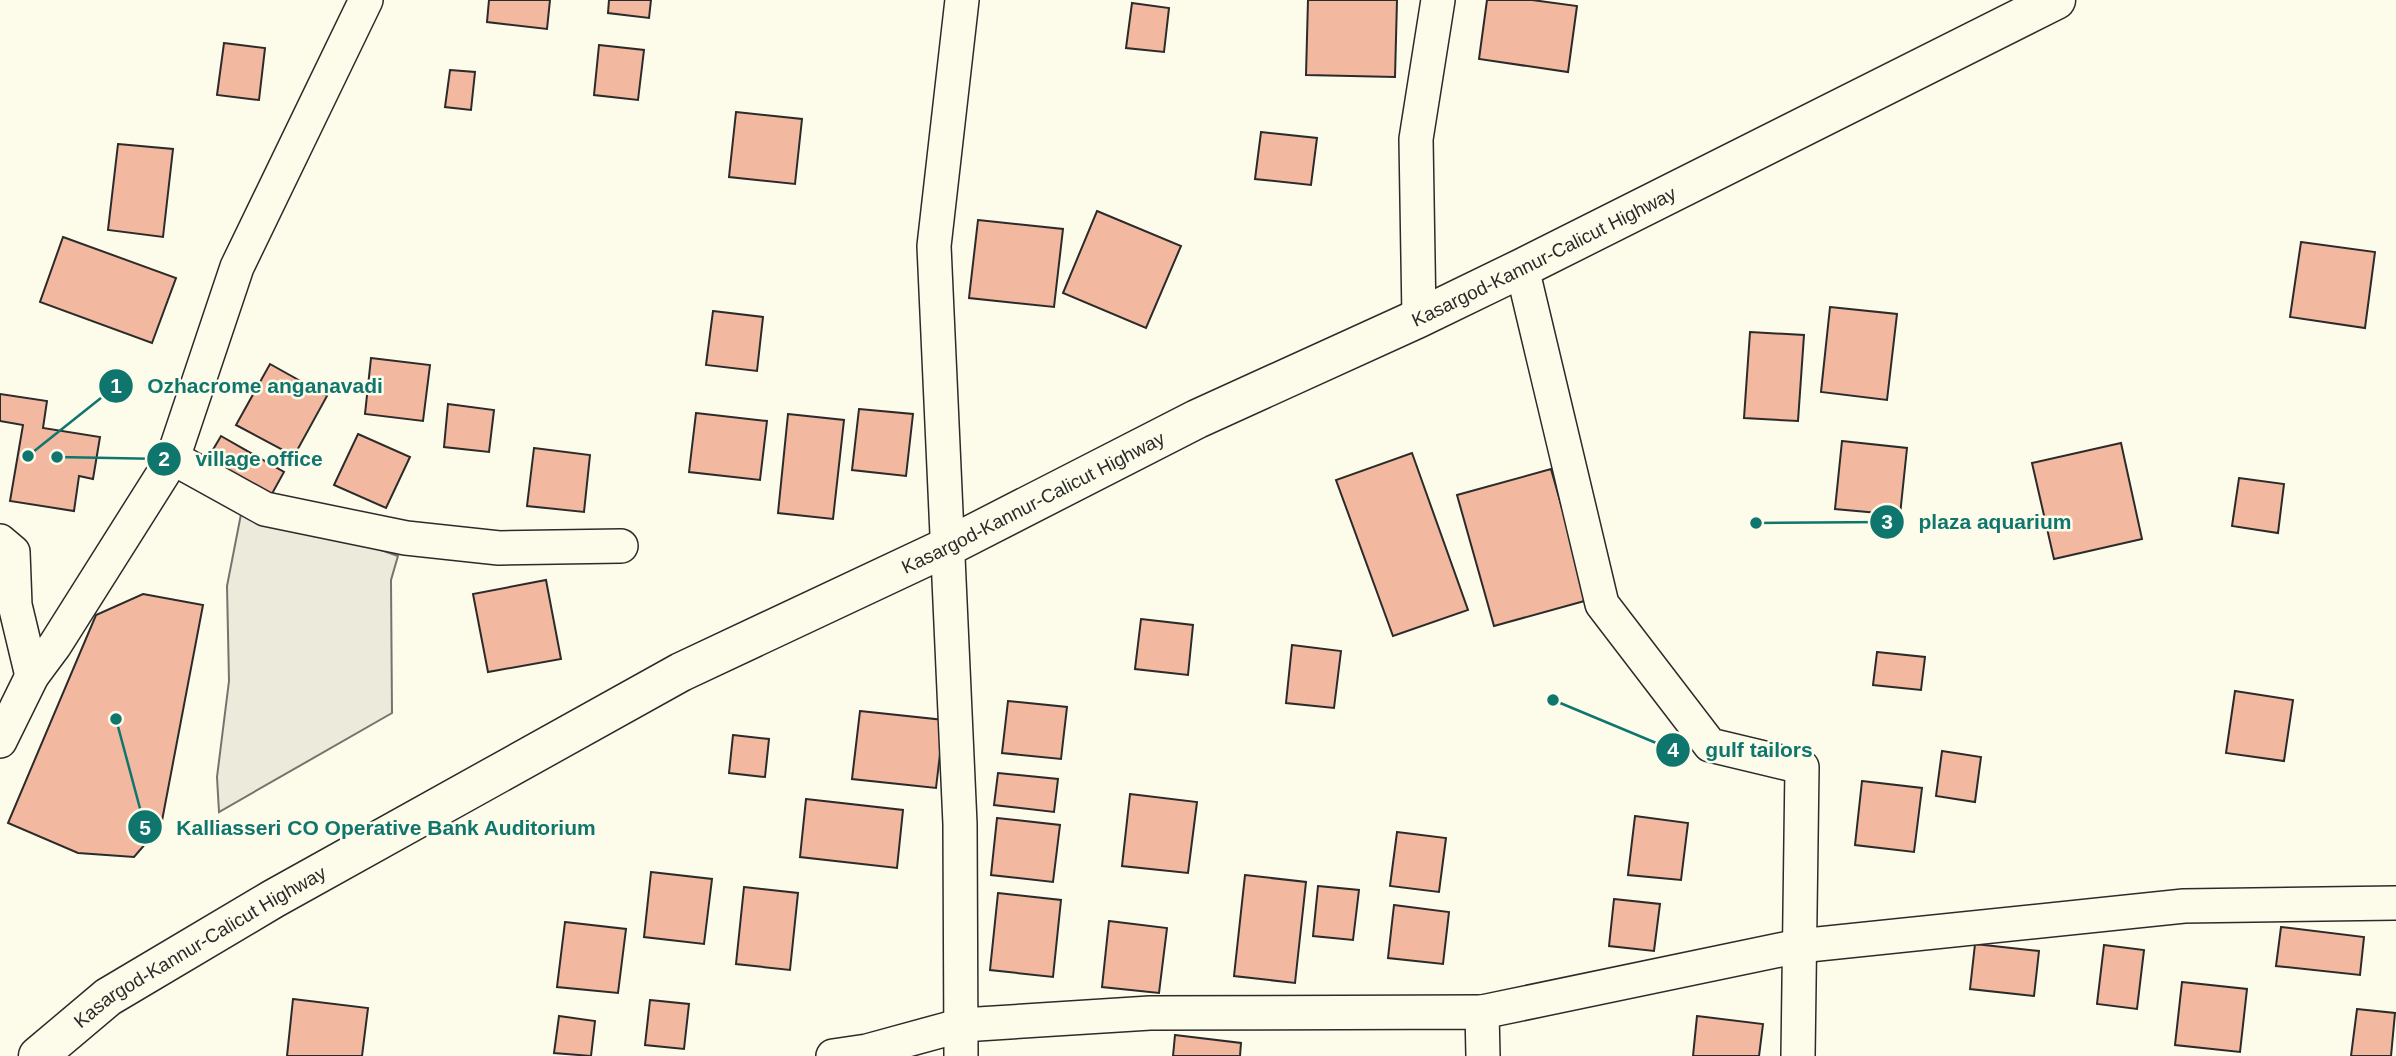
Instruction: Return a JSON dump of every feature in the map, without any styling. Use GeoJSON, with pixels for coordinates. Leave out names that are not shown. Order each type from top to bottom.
{"type":"FeatureCollection","features":[{"type":"Feature","properties":{"kind":"highway","name":"Kasargod-Kannur-Calicut Highway"},"geometry":{"type":"LineString","coordinates":[[38,1056],[108,997],[273,899],[681,672],[947,547],[1197,419],[1522,268],[2056,0]]}},
{"type":"Feature","properties":{"kind":"street"},"geometry":{"type":"LineString","coordinates":[[0,741],[32,676],[55,645],[173,458],[237,267],[366,0]]}},
{"type":"Feature","properties":{"kind":"street"},"geometry":{"type":"LineString","coordinates":[[961,1041],[960,810],[934,246],[962,0]]}},
{"type":"Feature","properties":{"kind":"street"},"geometry":{"type":"LineString","coordinates":[[1419,318],[1416,139],[1437,0]]}},
{"type":"Feature","properties":{"kind":"street"},"geometry":{"type":"LineString","coordinates":[[1522,268],[1602,604],[1710,745],[1802,767],[1798,1056]]}},
{"type":"Feature","properties":{"kind":"street"},"geometry":{"type":"LineString","coordinates":[[173,458],[265,509],[406,538],[499,548],[621,546]]}},
{"type":"Feature","properties":{"kind":"street"},"geometry":{"type":"LineString","coordinates":[[0,541],[13,552],[15,605],[32,676]]}},
{"type":"Feature","properties":{"kind":"street"},"geometry":{"type":"LineString","coordinates":[[833,1056],[961,1041],[1150,1013],[1482,1012],[1799,946],[2183,906],[2396,903]]}},
{"type":"Feature","properties":{"kind":"street"},"geometry":{"type":"LineString","coordinates":[[1482,1012],[1483,1056]]}},
{"type":"Feature","properties":{"kind":"shaded area"},"geometry":{"type":"Polygon","coordinates":[[[242,509],[329,532],[398,556],[391,580],[392,713],[219,812],[217,777],[229,681],[227,586],[242,509]]]}},
{"type":"Feature","properties":{"kind":"building"},"geometry":{"type":"Polygon","coordinates":[[[489,0],[550,0],[547,29],[487,22],[489,0]]]}},
{"type":"Feature","properties":{"kind":"building"},"geometry":{"type":"Polygon","coordinates":[[[609,0],[651,0],[649,18],[608,13],[609,0]]]}},
{"type":"Feature","properties":{"kind":"building"},"geometry":{"type":"Polygon","coordinates":[[[1308,0],[1397,0],[1395,77],[1306,75],[1308,0]]]}},
{"type":"Feature","properties":{"kind":"building"},"geometry":{"type":"Polygon","coordinates":[[[1487,0],[1532,0],[1577,6],[1568,72],[1479,59],[1487,0]]]}},
{"type":"Feature","properties":{"kind":"building"},"geometry":{"type":"Polygon","coordinates":[[[1132,3],[1169,8],[1164,52],[1126,48],[1132,3]]]}},
{"type":"Feature","properties":{"kind":"building"},"geometry":{"type":"Polygon","coordinates":[[[224,43],[265,48],[259,100],[217,95],[224,43]]]}},
{"type":"Feature","properties":{"kind":"building"},"geometry":{"type":"Polygon","coordinates":[[[599,45],[644,50],[638,100],[594,95],[599,45]]]}},
{"type":"Feature","properties":{"kind":"building"},"geometry":{"type":"Polygon","coordinates":[[[450,70],[475,72],[471,110],[445,107],[450,70]]]}},
{"type":"Feature","properties":{"kind":"building"},"geometry":{"type":"Polygon","coordinates":[[[736,112],[802,119],[795,184],[729,177],[736,112]]]}},
{"type":"Feature","properties":{"kind":"building"},"geometry":{"type":"Polygon","coordinates":[[[1261,132],[1317,138],[1311,185],[1255,179],[1261,132]]]}},
{"type":"Feature","properties":{"kind":"building"},"geometry":{"type":"Polygon","coordinates":[[[118,144],[173,149],[163,237],[108,230],[118,144]]]}},
{"type":"Feature","properties":{"kind":"building"},"geometry":{"type":"Polygon","coordinates":[[[1097,211],[1181,246],[1146,328],[1063,293],[1097,211]]]}},
{"type":"Feature","properties":{"kind":"building"},"geometry":{"type":"Polygon","coordinates":[[[978,220],[1063,229],[1054,307],[969,298],[978,220]]]}},
{"type":"Feature","properties":{"kind":"building"},"geometry":{"type":"Polygon","coordinates":[[[63,237],[176,278],[152,343],[40,302],[63,237]]]}},
{"type":"Feature","properties":{"kind":"building"},"geometry":{"type":"Polygon","coordinates":[[[2301,242],[2375,252],[2365,328],[2290,317],[2301,242]]]}},
{"type":"Feature","properties":{"kind":"building"},"geometry":{"type":"Polygon","coordinates":[[[1830,307],[1897,314],[1887,400],[1821,392],[1830,307]]]}},
{"type":"Feature","properties":{"kind":"building"},"geometry":{"type":"Polygon","coordinates":[[[713,311],[763,317],[757,371],[706,365],[713,311]]]}},
{"type":"Feature","properties":{"kind":"building"},"geometry":{"type":"Polygon","coordinates":[[[1750,332],[1804,335],[1798,421],[1744,418],[1750,332]]]}},
{"type":"Feature","properties":{"kind":"building"},"geometry":{"type":"Polygon","coordinates":[[[371,358],[430,365],[423,421],[365,414],[371,358]]]}},
{"type":"Feature","properties":{"kind":"building"},"geometry":{"type":"Polygon","coordinates":[[[270,364],[327,396],[294,456],[236,425],[270,364]]]}},
{"type":"Feature","properties":{"kind":"building"},"geometry":{"type":"Polygon","coordinates":[[[0,394],[47,401],[43,428],[100,437],[93,479],[79,476],[74,511],[10,501],[23,425],[0,421],[0,394]]]}},
{"type":"Feature","properties":{"kind":"building"},"geometry":{"type":"Polygon","coordinates":[[[448,404],[494,410],[489,452],[444,447],[448,404]]]}},
{"type":"Feature","properties":{"kind":"building"},"geometry":{"type":"Polygon","coordinates":[[[859,409],[913,414],[906,476],[852,470],[859,409]]]}},
{"type":"Feature","properties":{"kind":"building"},"geometry":{"type":"Polygon","coordinates":[[[696,413],[767,421],[760,480],[689,472],[696,413]]]}},
{"type":"Feature","properties":{"kind":"building"},"geometry":{"type":"Polygon","coordinates":[[[788,414],[844,420],[833,519],[778,513],[788,414]]]}},
{"type":"Feature","properties":{"kind":"building"},"geometry":{"type":"Polygon","coordinates":[[[358,434],[410,457],[386,508],[334,485],[358,434]]]}},
{"type":"Feature","properties":{"kind":"building"},"geometry":{"type":"Polygon","coordinates":[[[221,436],[284,472],[268,501],[204,465],[221,436]]]}},
{"type":"Feature","properties":{"kind":"building"},"geometry":{"type":"Polygon","coordinates":[[[1842,441],[1907,448],[1900,515],[1835,509],[1842,441]]]}},
{"type":"Feature","properties":{"kind":"building"},"geometry":{"type":"Polygon","coordinates":[[[2121,443],[2142,539],[2054,559],[2032,463],[2121,443]]]}},
{"type":"Feature","properties":{"kind":"building"},"geometry":{"type":"Polygon","coordinates":[[[534,448],[590,455],[584,512],[527,506],[534,448]]]}},
{"type":"Feature","properties":{"kind":"building"},"geometry":{"type":"Polygon","coordinates":[[[1412,453],[1468,610],[1393,636],[1336,480],[1412,453]]]}},
{"type":"Feature","properties":{"kind":"building"},"geometry":{"type":"Polygon","coordinates":[[[1551,469],[1588,600],[1494,626],[1457,495],[1551,469]]]}},
{"type":"Feature","properties":{"kind":"building"},"geometry":{"type":"Polygon","coordinates":[[[2239,478],[2284,484],[2278,533],[2232,526],[2239,478]]]}},
{"type":"Feature","properties":{"kind":"building"},"geometry":{"type":"Polygon","coordinates":[[[546,580],[561,659],[488,672],[473,594],[546,580]]]}},
{"type":"Feature","properties":{"kind":"building"},"geometry":{"type":"Polygon","coordinates":[[[143,594],[203,605],[161,826],[134,857],[78,853],[8,823],[96,615],[143,594]]]}},
{"type":"Feature","properties":{"kind":"building"},"geometry":{"type":"Polygon","coordinates":[[[1141,619],[1193,625],[1188,675],[1135,669],[1141,619]]]}},
{"type":"Feature","properties":{"kind":"building"},"geometry":{"type":"Polygon","coordinates":[[[1292,645],[1341,651],[1334,708],[1286,703],[1292,645]]]}},
{"type":"Feature","properties":{"kind":"building"},"geometry":{"type":"Polygon","coordinates":[[[1877,652],[1925,657],[1921,690],[1873,685],[1877,652]]]}},
{"type":"Feature","properties":{"kind":"building"},"geometry":{"type":"Polygon","coordinates":[[[2235,691],[2293,700],[2284,761],[2226,753],[2235,691]]]}},
{"type":"Feature","properties":{"kind":"building"},"geometry":{"type":"Polygon","coordinates":[[[1008,701],[1067,707],[1061,759],[1002,753],[1008,701]]]}},
{"type":"Feature","properties":{"kind":"building"},"geometry":{"type":"Polygon","coordinates":[[[860,711],[944,720],[936,788],[852,779],[860,711]]]}},
{"type":"Feature","properties":{"kind":"building"},"geometry":{"type":"Polygon","coordinates":[[[733,735],[769,739],[765,777],[729,773],[733,735]]]}},
{"type":"Feature","properties":{"kind":"building"},"geometry":{"type":"Polygon","coordinates":[[[1942,751],[1981,757],[1975,802],[1936,796],[1942,751]]]}},
{"type":"Feature","properties":{"kind":"building"},"geometry":{"type":"Polygon","coordinates":[[[998,773],[1058,779],[1054,812],[994,805],[998,773]]]}},
{"type":"Feature","properties":{"kind":"building"},"geometry":{"type":"Polygon","coordinates":[[[1862,781],[1922,788],[1914,852],[1855,845],[1862,781]]]}},
{"type":"Feature","properties":{"kind":"building"},"geometry":{"type":"Polygon","coordinates":[[[1130,794],[1197,802],[1188,873],[1122,866],[1130,794]]]}},
{"type":"Feature","properties":{"kind":"building"},"geometry":{"type":"Polygon","coordinates":[[[806,799],[903,810],[897,868],[800,857],[806,799]]]}},
{"type":"Feature","properties":{"kind":"building"},"geometry":{"type":"Polygon","coordinates":[[[1635,816],[1688,823],[1681,880],[1628,875],[1635,816]]]}},
{"type":"Feature","properties":{"kind":"building"},"geometry":{"type":"Polygon","coordinates":[[[997,818],[1060,825],[1053,882],[991,875],[997,818]]]}},
{"type":"Feature","properties":{"kind":"building"},"geometry":{"type":"Polygon","coordinates":[[[1397,832],[1446,838],[1439,892],[1390,886],[1397,832]]]}},
{"type":"Feature","properties":{"kind":"building"},"geometry":{"type":"Polygon","coordinates":[[[651,872],[712,879],[704,944],[644,937],[651,872]]]}},
{"type":"Feature","properties":{"kind":"building"},"geometry":{"type":"Polygon","coordinates":[[[1245,875],[1306,882],[1295,983],[1234,976],[1245,875]]]}},
{"type":"Feature","properties":{"kind":"building"},"geometry":{"type":"Polygon","coordinates":[[[1318,886],[1359,890],[1353,940],[1313,936],[1318,886]]]}},
{"type":"Feature","properties":{"kind":"building"},"geometry":{"type":"Polygon","coordinates":[[[744,887],[798,893],[790,970],[736,964],[744,887]]]}},
{"type":"Feature","properties":{"kind":"building"},"geometry":{"type":"Polygon","coordinates":[[[998,893],[1061,900],[1053,977],[990,970],[998,893]]]}},
{"type":"Feature","properties":{"kind":"building"},"geometry":{"type":"Polygon","coordinates":[[[1614,899],[1660,904],[1654,951],[1609,946],[1614,899]]]}},
{"type":"Feature","properties":{"kind":"building"},"geometry":{"type":"Polygon","coordinates":[[[1394,905],[1449,912],[1443,964],[1388,958],[1394,905]]]}},
{"type":"Feature","properties":{"kind":"building"},"geometry":{"type":"Polygon","coordinates":[[[1109,921],[1167,928],[1159,993],[1102,987],[1109,921]]]}},
{"type":"Feature","properties":{"kind":"building"},"geometry":{"type":"Polygon","coordinates":[[[565,922],[626,929],[618,993],[557,987],[565,922]]]}},
{"type":"Feature","properties":{"kind":"building"},"geometry":{"type":"Polygon","coordinates":[[[2281,927],[2364,937],[2360,975],[2276,966],[2281,927]]]}},
{"type":"Feature","properties":{"kind":"building"},"geometry":{"type":"Polygon","coordinates":[[[1975,944],[2039,951],[2034,996],[1970,989],[1975,944]]]}},
{"type":"Feature","properties":{"kind":"building"},"geometry":{"type":"Polygon","coordinates":[[[2104,945],[2144,950],[2137,1009],[2097,1004],[2104,945]]]}},
{"type":"Feature","properties":{"kind":"building"},"geometry":{"type":"Polygon","coordinates":[[[2182,982],[2247,989],[2240,1052],[2175,1045],[2182,982]]]}},
{"type":"Feature","properties":{"kind":"building"},"geometry":{"type":"Polygon","coordinates":[[[293,999],[368,1008],[362,1056],[287,1056],[293,999]]]}},
{"type":"Feature","properties":{"kind":"building"},"geometry":{"type":"Polygon","coordinates":[[[650,1000],[689,1004],[684,1049],[645,1045],[650,1000]]]}},
{"type":"Feature","properties":{"kind":"building"},"geometry":{"type":"Polygon","coordinates":[[[2357,1009],[2395,1013],[2391,1056],[2351,1056],[2357,1009]]]}},
{"type":"Feature","properties":{"kind":"building"},"geometry":{"type":"Polygon","coordinates":[[[559,1016],[595,1021],[591,1056],[554,1053],[559,1016]]]}},
{"type":"Feature","properties":{"kind":"building"},"geometry":{"type":"Polygon","coordinates":[[[1697,1016],[1763,1024],[1759,1056],[1693,1056],[1697,1016]]]}},
{"type":"Feature","properties":{"kind":"building"},"geometry":{"type":"Polygon","coordinates":[[[1175,1035],[1241,1043],[1240,1056],[1173,1056],[1175,1035]]]}},
{"type":"Feature","properties":{"kind":"place","name":"Ozhacrome anganavadi"},"geometry":{"type":"Point","coordinates":[28,456]}},
{"type":"Feature","properties":{"kind":"place","name":"village office"},"geometry":{"type":"Point","coordinates":[57,457]}},
{"type":"Feature","properties":{"kind":"place","name":"plaza aquarium"},"geometry":{"type":"Point","coordinates":[1756,523]}},
{"type":"Feature","properties":{"kind":"place","name":"gulf tailors"},"geometry":{"type":"Point","coordinates":[1553,700]}},
{"type":"Feature","properties":{"kind":"place","name":"Kalliasseri CO Operative Bank Auditorium"},"geometry":{"type":"Point","coordinates":[116,719]}}]}
